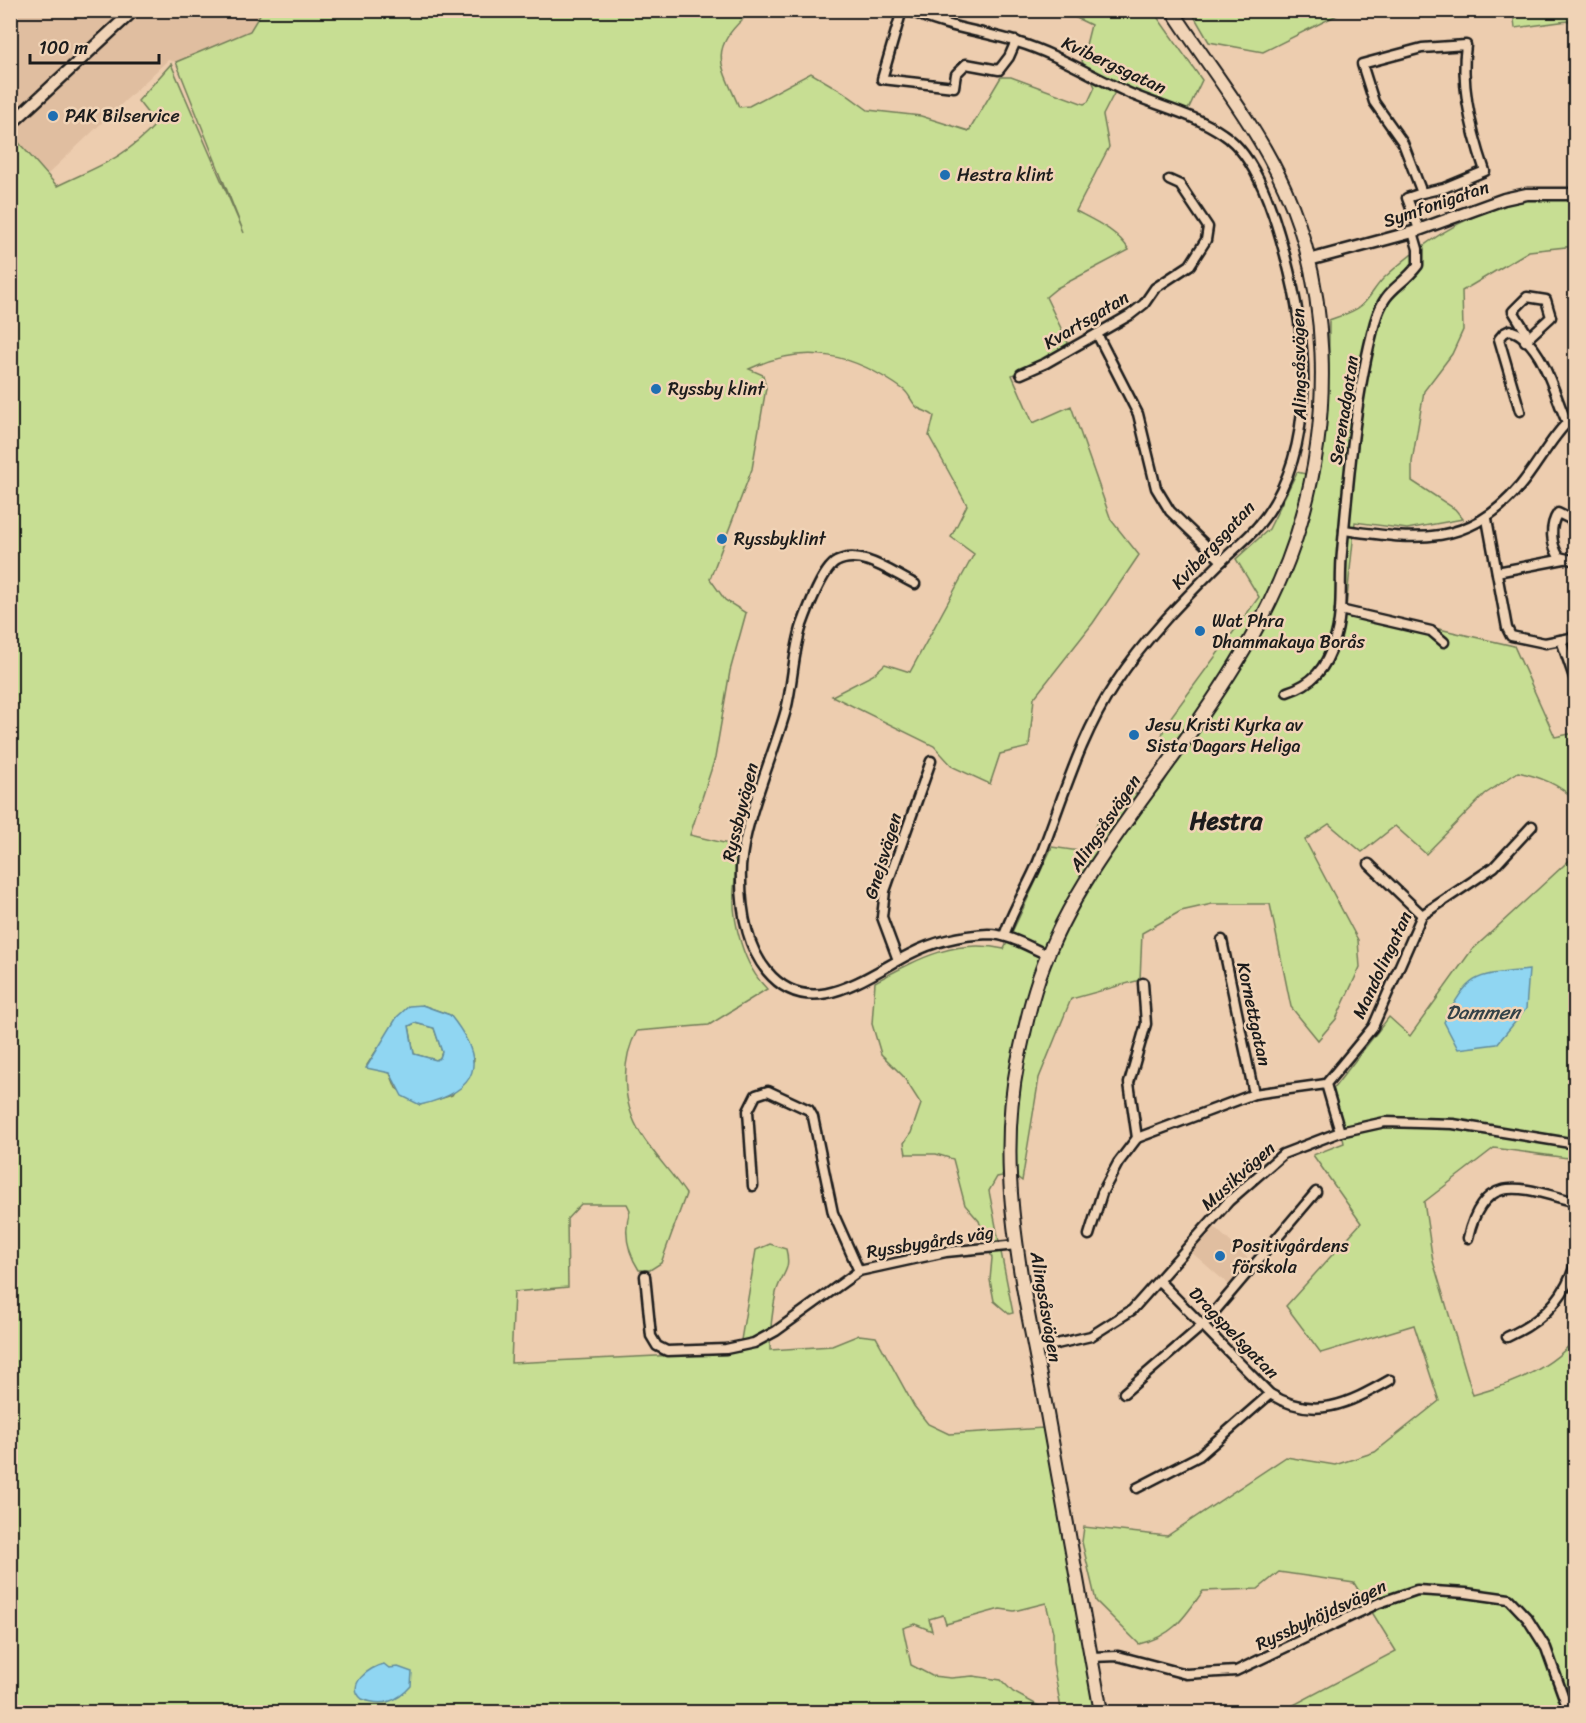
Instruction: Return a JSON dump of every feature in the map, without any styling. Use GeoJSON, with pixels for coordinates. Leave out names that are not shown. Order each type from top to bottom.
{"type":"FeatureCollection","features":[{"type":"Feature","properties":{"kind":"main road","name":"Alingsåsvägen"},"geometry":{"type":"LineString","coordinates":[[1101,1713],[1017,1245],[1008,1180],[1011,1104],[1027,1019],[1048,956],[1071,908],[1091,874],[1184,742],[1256,628],[1301,523],[1319,425],[1320,332],[1309,260],[1288,198],[1267,154],[1172,10]]}},
{"type":"Feature","properties":{"kind":"street"},"geometry":{"type":"LineString","coordinates":[[10,125],[134,10]]}},
{"type":"Feature","properties":{"kind":"street"},"geometry":{"type":"LineString","coordinates":[[902,10],[882,78],[954,87],[956,74],[966,64],[999,70],[1010,57],[1016,41]]}},
{"type":"Feature","properties":{"kind":"street","name":"Kvibergsgatan"},"geometry":{"type":"LineString","coordinates":[[909,10],[1047,52],[1128,92],[1223,134],[1245,155],[1271,209],[1293,290],[1300,338],[1301,420],[1287,475],[1276,499],[1259,525],[1141,647],[1098,711],[1080,751],[1037,865],[1004,936]]}},
{"type":"Feature","properties":{"kind":"street"},"geometry":{"type":"LineString","coordinates":[[1416,230],[1407,198],[1444,188],[1485,171],[1471,121],[1466,87],[1466,45],[1422,48],[1362,64],[1374,102],[1403,143],[1422,193]]}},
{"type":"Feature","properties":{"kind":"street","name":"Kvartsgatan"},"geometry":{"type":"LineString","coordinates":[[1021,374],[1046,363],[1097,334],[1144,304],[1155,288],[1190,265],[1206,240],[1208,227],[1180,185],[1169,180]]}},
{"type":"Feature","properties":{"kind":"street","name":"Symfonigatan"},"geometry":{"type":"LineString","coordinates":[[1309,260],[1416,230],[1503,199],[1527,194],[1575,194]]}},
{"type":"Feature","properties":{"kind":"street","name":"Serenadgatan"},"geometry":{"type":"LineString","coordinates":[[1287,692],[1307,686],[1322,668],[1334,642],[1340,610],[1344,530],[1360,395],[1376,321],[1384,299],[1418,265],[1416,230]]}},
{"type":"Feature","properties":{"kind":"street"},"geometry":{"type":"LineString","coordinates":[[1527,339],[1552,313],[1546,300],[1538,297],[1527,297],[1513,311],[1527,339],[1550,376],[1567,422]]}},
{"type":"Feature","properties":{"kind":"street"},"geometry":{"type":"LineString","coordinates":[[1520,411],[1499,339],[1510,330],[1527,339]]}},
{"type":"Feature","properties":{"kind":"street"},"geometry":{"type":"LineString","coordinates":[[1097,334],[1138,414],[1156,488],[1170,511],[1222,561]]}},
{"type":"Feature","properties":{"kind":"street"},"geometry":{"type":"LineString","coordinates":[[1344,530],[1402,538],[1433,536],[1464,529],[1487,519],[1520,487],[1575,414]]}},
{"type":"Feature","properties":{"kind":"street"},"geometry":{"type":"LineString","coordinates":[[1575,522],[1558,513],[1552,524],[1554,546],[1559,557],[1575,561]]}},
{"type":"Feature","properties":{"kind":"street"},"geometry":{"type":"LineString","coordinates":[[1487,519],[1507,628],[1511,636],[1545,643],[1575,637]]}},
{"type":"Feature","properties":{"kind":"street","name":"Ryssbyvägen"},"geometry":{"type":"LineString","coordinates":[[915,584],[861,558],[850,556],[830,566],[816,594],[798,641],[785,711],[761,788],[741,865],[745,920],[756,955],[780,983],[804,993],[816,995],[842,990],[898,960],[946,940],[990,934],[1004,936],[1048,956]]}},
{"type":"Feature","properties":{"kind":"street"},"geometry":{"type":"LineString","coordinates":[[1497,572],[1564,559]]}},
{"type":"Feature","properties":{"kind":"street"},"geometry":{"type":"LineString","coordinates":[[1340,610],[1431,631],[1444,642]]}},
{"type":"Feature","properties":{"kind":"street"},"geometry":{"type":"LineString","coordinates":[[1561,640],[1575,683]]}},
{"type":"Feature","properties":{"kind":"street","name":"Gnejsvägen"},"geometry":{"type":"LineString","coordinates":[[898,960],[882,917],[885,891],[931,761]]}},
{"type":"Feature","properties":{"kind":"street","name":"Mandolingatan"},"geometry":{"type":"LineString","coordinates":[[1326,1084],[1373,1027],[1422,915],[1494,867],[1532,826]]}},
{"type":"Feature","properties":{"kind":"street"},"geometry":{"type":"LineString","coordinates":[[1369,864],[1422,915]]}},
{"type":"Feature","properties":{"kind":"street","name":"Kornettgatan"},"geometry":{"type":"LineString","coordinates":[[1222,940],[1254,1094]]}},
{"type":"Feature","properties":{"kind":"street"},"geometry":{"type":"LineString","coordinates":[[1137,1138],[1130,1083],[1146,1024],[1143,983]]}},
{"type":"Feature","properties":{"kind":"street"},"geometry":{"type":"LineString","coordinates":[[1089,1235],[1102,1193],[1118,1163],[1137,1138],[1254,1094],[1326,1084],[1340,1132]]}},
{"type":"Feature","properties":{"kind":"street"},"geometry":{"type":"LineString","coordinates":[[753,1186],[748,1111],[756,1095],[768,1090],[809,1110],[813,1117],[833,1213],[859,1271]]}},
{"type":"Feature","properties":{"kind":"street","name":"Musikvägen"},"geometry":{"type":"LineString","coordinates":[[1035,1349],[1091,1336],[1132,1310],[1228,1201],[1283,1154],[1340,1132],[1384,1122],[1453,1124],[1575,1144]]}},
{"type":"Feature","properties":{"kind":"street"},"geometry":{"type":"LineString","coordinates":[[1468,1238],[1477,1208],[1491,1194],[1509,1187],[1575,1202]]}},
{"type":"Feature","properties":{"kind":"street"},"geometry":{"type":"LineString","coordinates":[[1124,1393],[1204,1324],[1316,1192]]}},
{"type":"Feature","properties":{"kind":"street","name":"Ryssbygårds väg"},"geometry":{"type":"LineString","coordinates":[[645,1276],[651,1336],[657,1346],[666,1351],[726,1349],[754,1343],[794,1320],[859,1271],[972,1248],[1017,1245]]}},
{"type":"Feature","properties":{"kind":"street"},"geometry":{"type":"LineString","coordinates":[[1507,1337],[1530,1326],[1551,1309],[1572,1274],[1575,1260]]}},
{"type":"Feature","properties":{"kind":"street","name":"Dragspelsgatan"},"geometry":{"type":"LineString","coordinates":[[1159,1281],[1204,1324],[1270,1394],[1292,1405],[1315,1409],[1346,1400],[1390,1380]]}},
{"type":"Feature","properties":{"kind":"street"},"geometry":{"type":"LineString","coordinates":[[1137,1488],[1199,1456],[1270,1394]]}},
{"type":"Feature","properties":{"kind":"street","name":"Ryssbyhöjdsvägen"},"geometry":{"type":"LineString","coordinates":[[1091,1657],[1118,1656],[1186,1674],[1236,1671],[1379,1603],[1417,1590],[1466,1593],[1509,1599],[1527,1618],[1546,1648],[1569,1713]]}},
{"type":"Feature","properties":{"kind":"shaded area"},"geometry":{"type":"Polygon","coordinates":[[[11,11],[276,11],[250,31],[176,62],[168,60],[48,174],[13,137],[11,138],[11,11]]]}},
{"type":"Feature","properties":{"kind":"shaded area","name":"Positivgårdens förskola"},"geometry":{"type":"Polygon","coordinates":[[[1212,1225],[1251,1261],[1229,1285],[1190,1251],[1212,1225]]]}},
{"type":"Feature","properties":{"kind":"green space"},"geometry":{"type":"Polygon","coordinates":[[[262,11],[731,11],[743,19],[725,41],[721,61],[739,107],[749,106],[811,73],[868,110],[921,116],[969,131],[1001,77],[1011,77],[1084,104],[1088,102],[1095,87],[1082,61],[1091,25],[1062,11],[1153,11],[1202,80],[1186,114],[1118,86],[1103,115],[1109,147],[1076,211],[1119,237],[1129,250],[1057,288],[1046,297],[1069,345],[1012,375],[1033,423],[1071,406],[1111,520],[1139,555],[1093,623],[1034,698],[1029,747],[1000,754],[990,784],[953,767],[934,746],[832,696],[873,675],[885,664],[910,672],[974,554],[951,537],[967,505],[929,436],[934,416],[918,408],[904,390],[867,368],[848,360],[810,354],[790,356],[749,369],[763,375],[766,388],[752,469],[710,579],[725,600],[746,613],[730,671],[715,758],[690,835],[741,847],[734,889],[737,929],[751,968],[767,989],[709,1025],[637,1031],[632,1043],[626,1069],[630,1109],[646,1142],[686,1194],[661,1263],[650,1270],[639,1270],[627,1241],[630,1210],[627,1204],[581,1204],[567,1219],[568,1287],[514,1292],[511,1363],[739,1352],[756,1250],[770,1244],[786,1249],[788,1263],[776,1293],[770,1350],[832,1346],[859,1335],[876,1337],[914,1406],[928,1424],[949,1434],[1043,1428],[1095,1712],[1052,1712],[1061,1709],[1053,1663],[1053,1632],[1046,1603],[1014,1611],[1000,1609],[946,1624],[943,1615],[929,1619],[932,1631],[915,1624],[903,1628],[911,1665],[932,1676],[951,1678],[973,1676],[1001,1680],[1013,1692],[1050,1712],[11,1712],[11,138],[13,136],[57,186],[121,154],[156,124],[138,101],[171,64],[244,233],[176,62],[250,31],[262,11]],[[422,1005],[378,1048],[367,1065],[390,1073],[396,1088],[420,1105],[452,1095],[474,1060],[450,1015],[422,1005]]]}},
{"type":"Feature","properties":{"kind":"green space"},"geometry":{"type":"Polygon","coordinates":[[[1191,11],[1345,11],[1263,52],[1209,42],[1191,11]]]}},
{"type":"Feature","properties":{"kind":"green space"},"geometry":{"type":"Polygon","coordinates":[[[1513,11],[1575,11],[1575,20],[1515,28],[1513,11]]]}},
{"type":"Feature","properties":{"kind":"green space"},"geometry":{"type":"Polygon","coordinates":[[[1542,198],[1575,199],[1575,246],[1529,251],[1462,291],[1463,330],[1452,354],[1424,391],[1412,462],[1412,481],[1455,509],[1463,519],[1407,529],[1355,522],[1346,608],[1514,646],[1555,737],[1575,733],[1575,800],[1549,782],[1518,772],[1485,794],[1426,854],[1395,826],[1362,852],[1329,824],[1305,840],[1358,940],[1360,967],[1336,1019],[1318,1040],[1291,1007],[1270,904],[1212,904],[1181,911],[1142,933],[1140,980],[1071,999],[1039,1078],[1022,1181],[1013,1174],[997,1177],[989,1191],[1013,1313],[1009,1314],[994,1301],[990,1280],[992,1258],[979,1221],[965,1205],[953,1159],[936,1154],[906,1154],[904,1143],[911,1133],[921,1104],[903,1076],[881,1054],[872,1024],[875,982],[937,953],[969,946],[1004,949],[1052,847],[1079,851],[1089,847],[1098,821],[1113,812],[1129,791],[1149,799],[1163,784],[1176,762],[1159,746],[1165,725],[1259,597],[1236,559],[1269,529],[1297,472],[1319,477],[1327,399],[1329,320],[1358,308],[1382,280],[1402,262],[1458,224],[1498,207],[1542,198]]]}},
{"type":"Feature","properties":{"kind":"green space"},"geometry":{"type":"Polygon","coordinates":[[[1575,855],[1575,1159],[1494,1148],[1424,1202],[1433,1261],[1473,1395],[1515,1381],[1542,1367],[1565,1350],[1575,1339],[1575,1712],[1285,1712],[1286,1709],[1396,1651],[1354,1583],[1279,1572],[1258,1589],[1203,1591],[1177,1625],[1151,1641],[1139,1644],[1096,1601],[1082,1542],[1084,1527],[1167,1536],[1286,1457],[1335,1465],[1375,1452],[1439,1401],[1414,1325],[1321,1353],[1286,1306],[1361,1223],[1313,1155],[1344,1143],[1333,1089],[1389,1017],[1410,1036],[1471,951],[1575,855]]]}},
{"type":"Feature","properties":{"kind":"green space"},"geometry":{"type":"Polygon","coordinates":[[[415,1023],[434,1028],[442,1052],[440,1058],[436,1060],[414,1054],[409,1026],[415,1023]]]}},
{"type":"Feature","properties":{"kind":"water","name":"Dammen"},"geometry":{"type":"Polygon","coordinates":[[[1529,970],[1526,1009],[1497,1044],[1458,1049],[1444,1022],[1468,985],[1485,975],[1529,970]]]}},
{"type":"Feature","properties":{"kind":"water"},"geometry":{"type":"Polygon","coordinates":[[[422,1005],[450,1015],[470,1047],[473,1060],[472,1072],[466,1083],[455,1092],[420,1105],[402,1096],[390,1073],[366,1068],[397,1017],[409,1006],[422,1005]],[[415,1023],[409,1026],[414,1054],[436,1060],[440,1058],[442,1052],[434,1028],[415,1023]]]}},
{"type":"Feature","properties":{"kind":"water"},"geometry":{"type":"Polygon","coordinates":[[[384,1664],[389,1668],[398,1667],[412,1672],[411,1686],[389,1702],[376,1703],[362,1699],[357,1694],[356,1688],[361,1677],[384,1664]]]}},
{"type":"Feature","properties":{"kind":"place","name":"PAK Bilservice"},"geometry":{"type":"Point","coordinates":[53,116]}},
{"type":"Feature","properties":{"kind":"place","name":"Hestra klint"},"geometry":{"type":"Point","coordinates":[945,175]}},
{"type":"Feature","properties":{"kind":"place","name":"Ryssby klint"},"geometry":{"type":"Point","coordinates":[656,389]}},
{"type":"Feature","properties":{"kind":"place","name":"Ryssbyklint"},"geometry":{"type":"Point","coordinates":[722,539]}},
{"type":"Feature","properties":{"kind":"place","name":"Wat Phra Dhammakaya Borås"},"geometry":{"type":"Point","coordinates":[1200,631]}},
{"type":"Feature","properties":{"kind":"place","name":"Jesu Kristi Kyrka av Sista Dagars Heliga"},"geometry":{"type":"Point","coordinates":[1134,735]}},
{"type":"Feature","properties":{"kind":"place","name":"Positivgårdens förskola"},"geometry":{"type":"Point","coordinates":[1220,1256]}},
{"type":"Feature","properties":{"kind":"district","name":"Hestra"},"geometry":{"type":"Point","coordinates":[1226,821]}}]}
